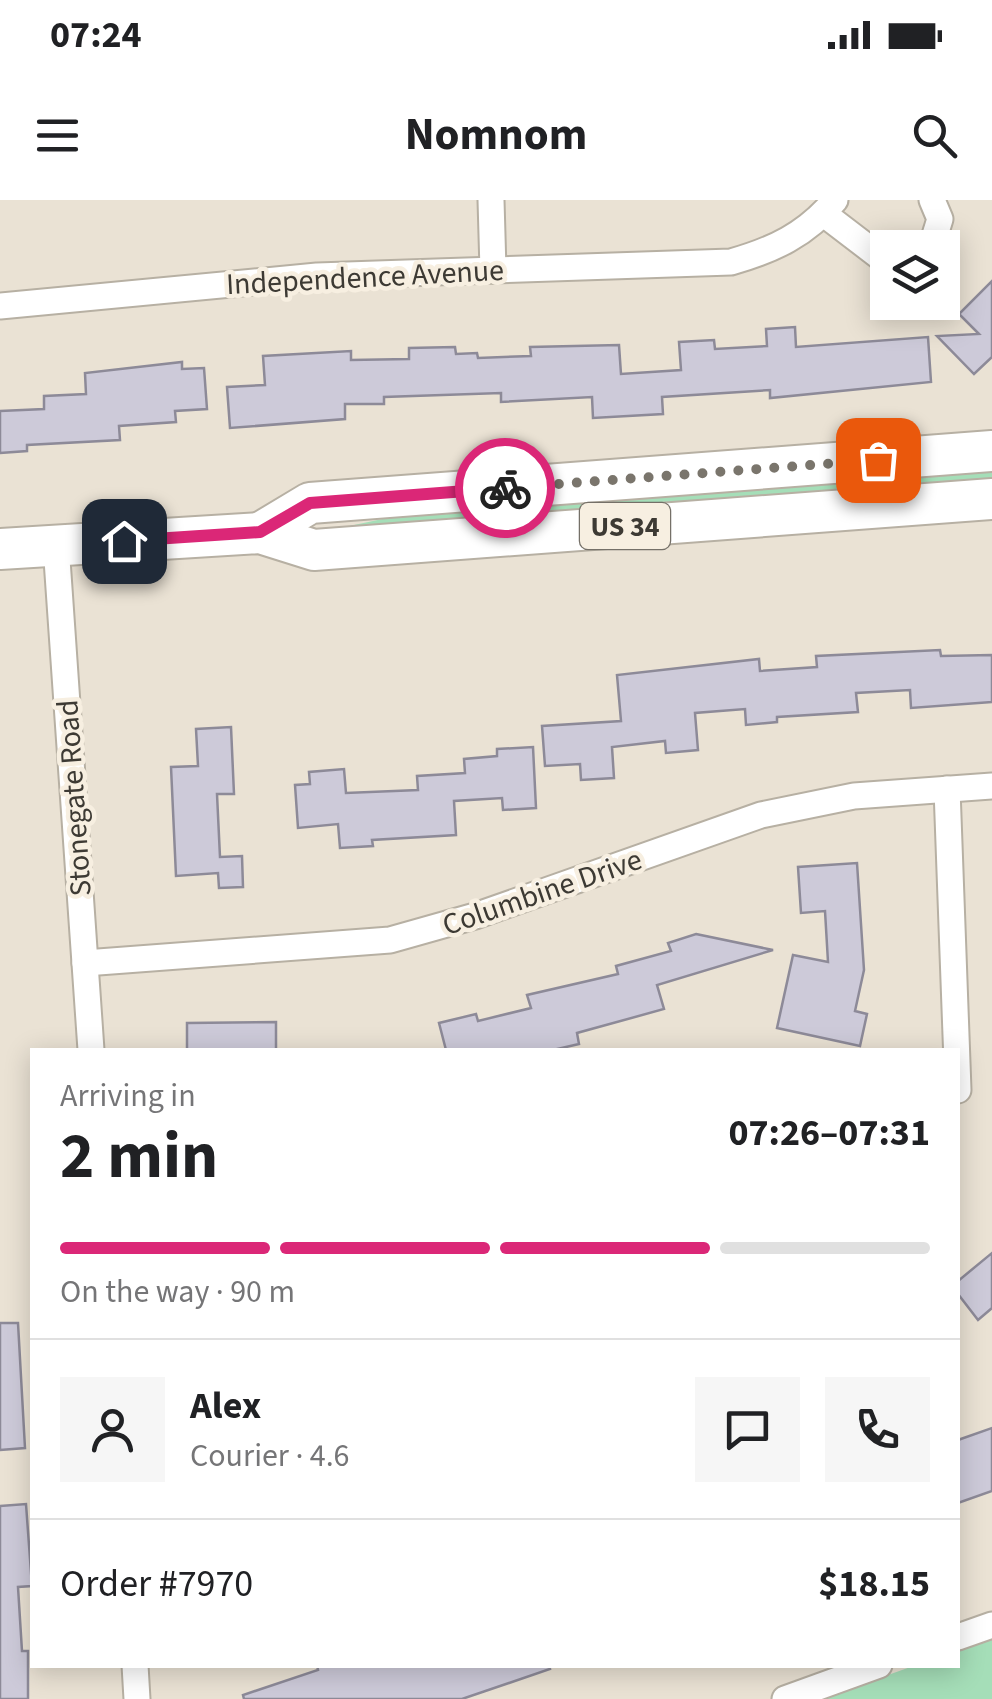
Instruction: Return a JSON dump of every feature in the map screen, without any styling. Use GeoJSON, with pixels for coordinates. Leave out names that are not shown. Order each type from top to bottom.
{"type":"FeatureCollection","features":[{"type":"Feature","properties":{"kind":"main road","name":"US 34"},"geometry":{"type":"LineString","coordinates":[[260,532],[310,503],[992,451]]}},
{"type":"Feature","properties":{"kind":"main road","name":"US 34"},"geometry":{"type":"LineString","coordinates":[[0,549],[260,532],[314,550],[992,498]]}},
{"type":"Feature","properties":{"kind":"street"},"geometry":{"type":"LineString","coordinates":[[491,200],[493,270]]}},
{"type":"Feature","properties":{"kind":"street"},"geometry":{"type":"LineString","coordinates":[[932,200],[940,219],[937,230]]}},
{"type":"Feature","properties":{"kind":"street"},"geometry":{"type":"LineString","coordinates":[[829,207],[870,246]]}},
{"type":"Feature","properties":{"kind":"street","name":"Independence Avenue"},"geometry":{"type":"LineString","coordinates":[[0,306],[316,276],[731,262],[790,240],[829,207]]}},
{"type":"Feature","properties":{"kind":"street","name":"Stonegate Road"},"geometry":{"type":"LineString","coordinates":[[56,545],[91,1048]]}},
{"type":"Feature","properties":{"kind":"street","name":"Columbine Drive"},"geometry":{"type":"LineString","coordinates":[[86,963],[390,940],[475,916],[762,816],[854,796],[992,786]]}},
{"type":"Feature","properties":{"kind":"street"},"geometry":{"type":"LineString","coordinates":[[947,788],[956,1048]]}},
{"type":"Feature","properties":{"kind":"street"},"geometry":{"type":"LineString","coordinates":[[960,1636],[992,1624]]}},
{"type":"Feature","properties":{"kind":"street"},"geometry":{"type":"LineString","coordinates":[[135,1668],[138,1699]]}},
{"type":"Feature","properties":{"kind":"street"},"geometry":{"type":"LineString","coordinates":[[785,1699],[871,1668]]}},
{"type":"Feature","properties":{"kind":"green space"},"geometry":{"type":"Polygon","coordinates":[[[992,467],[992,483],[302,536],[425,510],[992,467]]]}},
{"type":"Feature","properties":{"kind":"green space"},"geometry":{"type":"Polygon","coordinates":[[[992,1638],[992,1699],[821,1699],[908,1668],[960,1668],[960,1649],[992,1638]]]}},
{"type":"Feature","properties":{"kind":"building"},"geometry":{"type":"Polygon","coordinates":[[[992,281],[992,357],[974,374],[937,336],[979,334],[960,313],[992,281]]]}},
{"type":"Feature","properties":{"kind":"building"},"geometry":{"type":"Polygon","coordinates":[[[795,327],[796,347],[928,337],[931,382],[770,398],[770,390],[662,397],[663,414],[593,418],[592,397],[501,402],[501,393],[384,397],[384,404],[345,404],[345,419],[230,428],[227,387],[265,385],[263,356],[351,351],[351,360],[409,359],[409,348],[455,347],[456,354],[477,353],[478,358],[531,356],[530,347],[619,345],[621,374],[681,370],[679,342],[714,340],[715,349],[767,346],[766,329],[795,327]]]}},
{"type":"Feature","properties":{"kind":"building"},"geometry":{"type":"Polygon","coordinates":[[[182,362],[182,369],[204,368],[207,409],[175,411],[176,422],[119,426],[120,440],[27,445],[27,451],[0,453],[0,411],[44,409],[44,396],[86,394],[85,373],[182,362]]]}},
{"type":"Feature","properties":{"kind":"building"},"geometry":{"type":"Polygon","coordinates":[[[940,650],[941,656],[992,655],[992,702],[911,708],[910,690],[856,693],[858,712],[777,717],[777,722],[746,725],[745,709],[695,713],[698,750],[666,753],[665,741],[612,747],[614,778],[581,780],[580,764],[545,766],[542,726],[621,721],[617,675],[759,659],[760,671],[817,667],[816,656],[940,650]]]}},
{"type":"Feature","properties":{"kind":"building"},"geometry":{"type":"Polygon","coordinates":[[[231,727],[234,794],[217,794],[220,857],[242,856],[243,887],[219,888],[218,873],[176,876],[171,767],[198,766],[196,729],[231,727]]]}},
{"type":"Feature","properties":{"kind":"building"},"geometry":{"type":"Polygon","coordinates":[[[533,747],[536,808],[503,810],[502,798],[454,801],[456,835],[372,840],[373,846],[340,848],[338,824],[298,828],[295,785],[310,784],[309,772],[344,769],[346,793],[418,790],[417,776],[465,773],[464,759],[497,756],[497,749],[533,747]]]}},
{"type":"Feature","properties":{"kind":"building"},"geometry":{"type":"Polygon","coordinates":[[[857,863],[864,970],[855,1011],[867,1014],[860,1046],[777,1028],[793,955],[828,962],[825,911],[801,913],[798,867],[857,863]]]}},
{"type":"Feature","properties":{"kind":"building"},"geometry":{"type":"Polygon","coordinates":[[[696,934],[773,950],[657,985],[664,1009],[577,1033],[579,1044],[562,1048],[445,1048],[439,1023],[476,1014],[478,1021],[531,1008],[527,995],[618,974],[616,966],[671,951],[668,943],[696,934]]]}},
{"type":"Feature","properties":{"kind":"building"},"geometry":{"type":"Polygon","coordinates":[[[276,1022],[276,1048],[187,1048],[187,1023],[276,1022]]]}},
{"type":"Feature","properties":{"kind":"building"},"geometry":{"type":"Polygon","coordinates":[[[992,1253],[992,1308],[978,1320],[960,1297],[960,1279],[992,1253]]]}},
{"type":"Feature","properties":{"kind":"building"},"geometry":{"type":"Polygon","coordinates":[[[0,1323],[18,1323],[25,1448],[0,1450],[0,1323]]]}},
{"type":"Feature","properties":{"kind":"building"},"geometry":{"type":"Polygon","coordinates":[[[992,1428],[992,1491],[960,1502],[960,1439],[992,1428]]]}},
{"type":"Feature","properties":{"kind":"building"},"geometry":{"type":"Polygon","coordinates":[[[26,1504],[30,1586],[18,1587],[22,1651],[28,1651],[28,1699],[0,1699],[0,1506],[26,1504]]]}},
{"type":"Feature","properties":{"kind":"building"},"geometry":{"type":"Polygon","coordinates":[[[550,1669],[462,1699],[244,1699],[243,1695],[318,1670],[550,1669]]]}},
{"type":"Feature","properties":{"kind":"way so far"},"geometry":{"type":"LineString","coordinates":[[505,488],[878,460]]}},
{"type":"Feature","properties":{"kind":"route"},"geometry":{"type":"LineString","coordinates":[[124,541],[260,532],[310,503],[505,488]]}}]}
